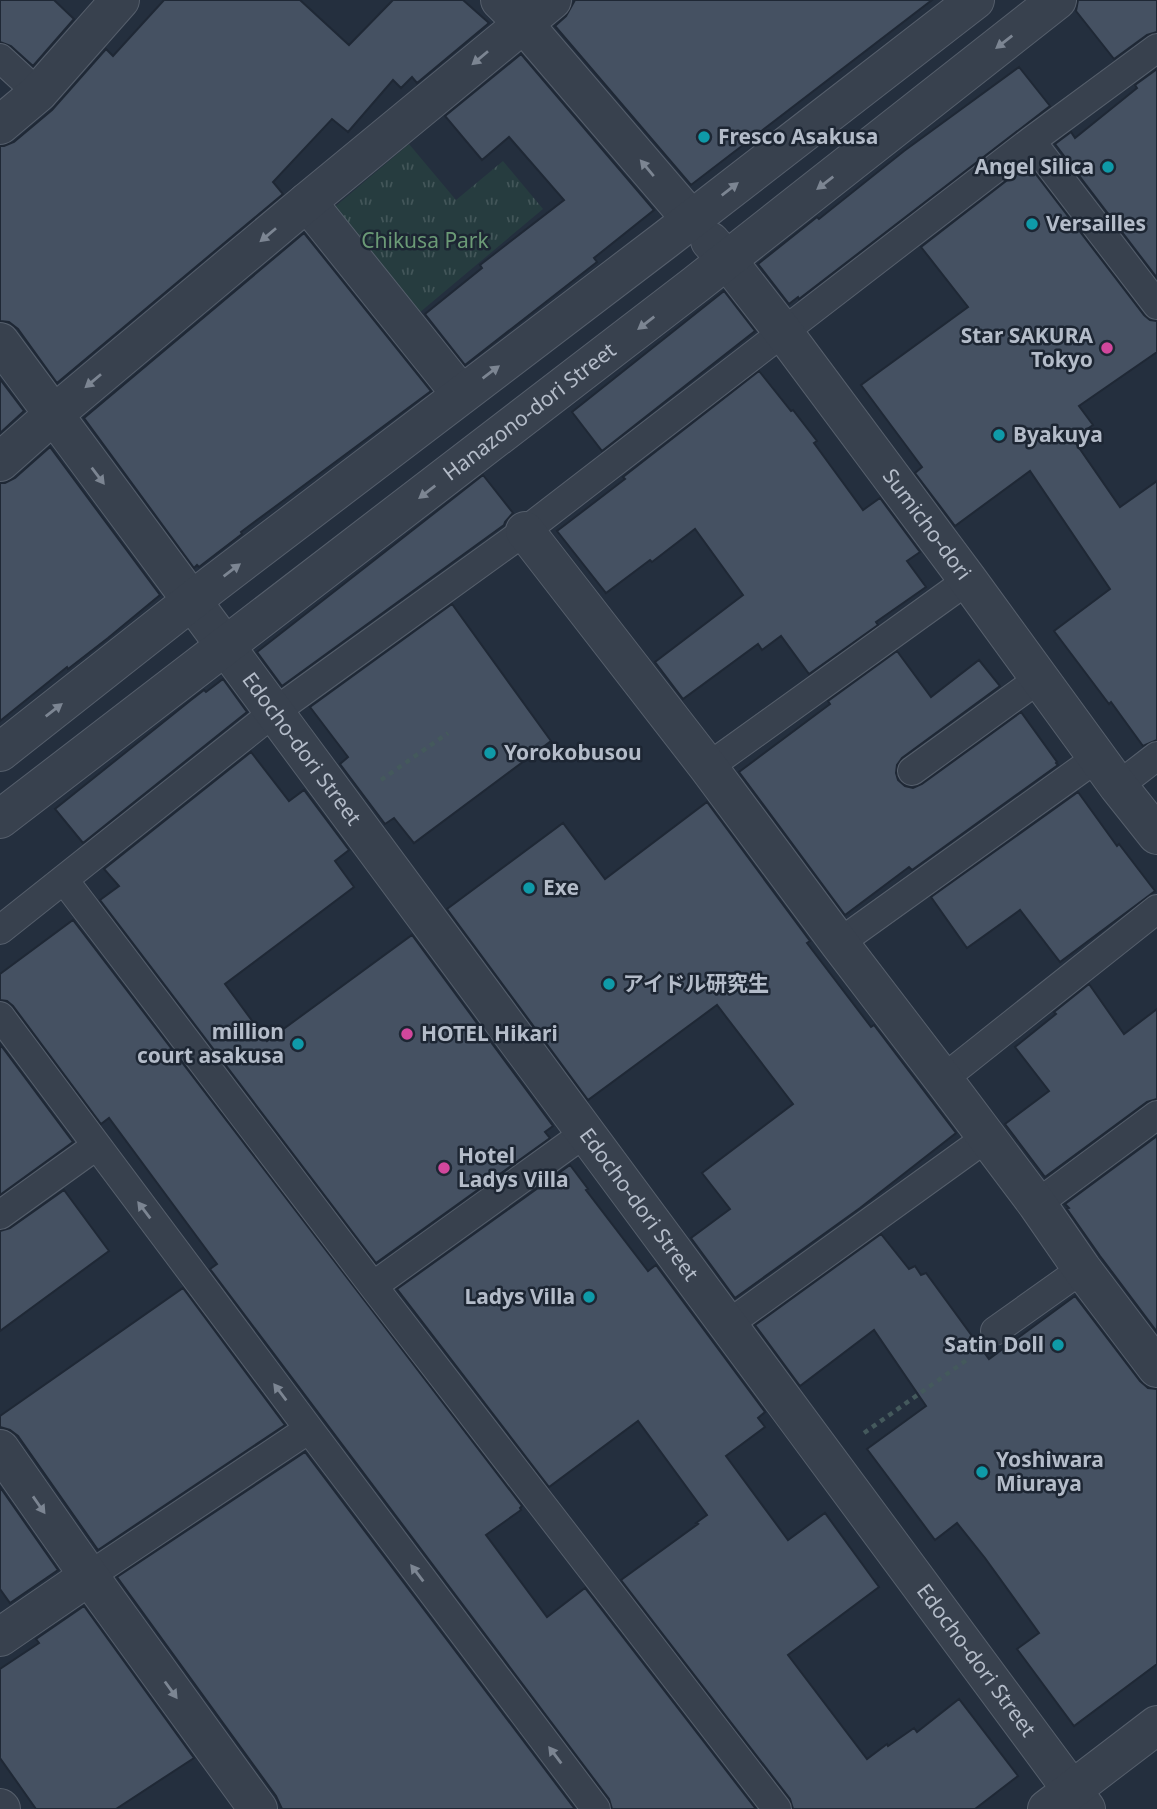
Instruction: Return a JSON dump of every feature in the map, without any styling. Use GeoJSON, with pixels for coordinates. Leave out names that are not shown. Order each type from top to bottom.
{"type":"FeatureCollection","features":[{"type":"Feature","properties":{"kind":"street"},"geometry":{"type":"LineString","coordinates":[[0,125],[38,93],[120,0]]}},
{"type":"Feature","properties":{"kind":"street","name":"Hanazono-dori Street"},"geometry":{"type":"LineString","coordinates":[[0,819],[727,260],[1057,0]]}},
{"type":"Feature","properties":{"kind":"street"},"geometry":{"type":"LineString","coordinates":[[0,752],[192,601],[972,1]]}},
{"type":"Feature","properties":{"kind":"street"},"geometry":{"type":"LineString","coordinates":[[0,462],[307,202],[525,8]]}},
{"type":"Feature","properties":{"kind":"street","name":"Sumicho-dori"},"geometry":{"type":"LineString","coordinates":[[525,8],[783,333],[1157,835]]}},
{"type":"Feature","properties":{"kind":"street"},"geometry":{"type":"LineString","coordinates":[[307,202],[461,394]]}},
{"type":"Feature","properties":{"kind":"street","name":"Edocho-dori Street"},"geometry":{"type":"LineString","coordinates":[[0,342],[827,1458],[1068,1803]]}},
{"type":"Feature","properties":{"kind":"street"},"geometry":{"type":"LineString","coordinates":[[525,531],[708,767],[1157,1368]]}},
{"type":"Feature","properties":{"kind":"street"},"geometry":{"type":"LineString","coordinates":[[0,1449],[258,1809]]}},
{"type":"Feature","properties":{"kind":"street"},"geometry":{"type":"LineString","coordinates":[[0,1637],[89,1576]]}},
{"type":"Feature","properties":{"kind":"street"},"geometry":{"type":"LineString","coordinates":[[1068,1803],[1157,1725]]}},
{"type":"Feature","properties":{"kind":"lane"},"geometry":{"type":"LineString","coordinates":[[0,930],[273,713],[525,531],[1031,141],[1157,48]]}},
{"type":"Feature","properties":{"kind":"lane"},"geometry":{"type":"LineString","coordinates":[[0,58],[38,93]]}},
{"type":"Feature","properties":{"kind":"lane"},"geometry":{"type":"LineString","coordinates":[[1031,141],[1157,305]]}},
{"type":"Feature","properties":{"kind":"lane"},"geometry":{"type":"LineString","coordinates":[[708,767],[968,580]]}},
{"type":"Feature","properties":{"kind":"lane"},"geometry":{"type":"LineString","coordinates":[[912,771],[1040,678]]}},
{"type":"Feature","properties":{"kind":"lane"},"geometry":{"type":"LineString","coordinates":[[839,943],[1108,771],[1157,756]]}},
{"type":"Feature","properties":{"kind":"lane"},"geometry":{"type":"LineString","coordinates":[[64,880],[777,1809]]}},
{"type":"Feature","properties":{"kind":"lane"},"geometry":{"type":"LineString","coordinates":[[943,1079],[1157,909]]}},
{"type":"Feature","properties":{"kind":"lane"},"geometry":{"type":"LineString","coordinates":[[0,1016],[596,1809]]}},
{"type":"Feature","properties":{"kind":"lane"},"geometry":{"type":"LineString","coordinates":[[1037,1204],[1157,1115]]}},
{"type":"Feature","properties":{"kind":"lane"},"geometry":{"type":"LineString","coordinates":[[373,1286],[585,1133]]}},
{"type":"Feature","properties":{"kind":"lane"},"geometry":{"type":"LineString","coordinates":[[727,1325],[986,1138]]}},
{"type":"Feature","properties":{"kind":"lane"},"geometry":{"type":"LineString","coordinates":[[0,1215],[96,1146]]}},
{"type":"Feature","properties":{"kind":"lane"},"geometry":{"type":"LineString","coordinates":[[995,1331],[1082,1269]]}},
{"type":"Feature","properties":{"kind":"lane"},"geometry":{"type":"LineString","coordinates":[[89,1576],[309,1429]]}},
{"type":"Feature","properties":{"kind":"path"},"geometry":{"type":"LineString","coordinates":[[343,807],[448,733]]}},
{"type":"Feature","properties":{"kind":"path"},"geometry":{"type":"LineString","coordinates":[[827,1458],[986,1347],[995,1331]]}},
{"type":"Feature","properties":{"kind":"green space","name":"Chikusa Park"},"geometry":{"type":"Polygon","coordinates":[[[409,144],[456,200],[503,161],[543,209],[419,313],[331,210],[409,144]]]}},
{"type":"Feature","properties":{"kind":"building"},"geometry":{"type":"Polygon","coordinates":[[[0,0],[54,0],[74,19],[33,66],[11,46],[0,42],[0,0]]]}},
{"type":"Feature","properties":{"kind":"building"},"geometry":{"type":"Polygon","coordinates":[[[164,0],[300,0],[349,45],[393,0],[463,0],[489,23],[417,83],[412,77],[401,88],[393,80],[348,132],[332,119],[273,182],[283,194],[57,383],[18,329],[9,322],[0,321],[0,146],[14,142],[52,110],[106,49],[113,56],[164,0]]]}},
{"type":"Feature","properties":{"kind":"building","name":"Fresco Asakusa"},"geometry":{"type":"Polygon","coordinates":[[[575,0],[932,0],[691,185],[555,26],[566,16],[575,0]]]}},
{"type":"Feature","properties":{"kind":"building"},"geometry":{"type":"Polygon","coordinates":[[[1078,0],[1157,0],[1157,32],[1147,35],[1114,59],[1076,11],[1078,0]]]}},
{"type":"Feature","properties":{"kind":"building"},"geometry":{"type":"Polygon","coordinates":[[[521,54],[654,210],[594,258],[597,262],[465,365],[425,314],[482,268],[480,265],[564,200],[509,137],[482,160],[445,116],[521,54]]]}},
{"type":"Feature","properties":{"kind":"building"},"geometry":{"type":"Polygon","coordinates":[[[1019,67],[1050,106],[789,304],[758,264],[904,151],[1019,67]]]}},
{"type":"Feature","properties":{"kind":"building","name":"Angel Silica"},"geometry":{"type":"Polygon","coordinates":[[[1157,69],[1157,278],[1055,144],[1071,132],[1075,138],[1157,69]]]}},
{"type":"Feature","properties":{"kind":"building"},"geometry":{"type":"Polygon","coordinates":[[[1028,164],[1144,315],[1157,321],[1157,352],[1079,406],[1093,425],[1073,439],[1120,507],[1157,481],[1157,740],[1143,746],[1054,631],[1110,589],[1030,471],[955,526],[915,473],[922,467],[861,385],[968,307],[921,247],[1028,164]]]}},
{"type":"Feature","properties":{"kind":"building"},"geometry":{"type":"Polygon","coordinates":[[[304,233],[431,391],[241,532],[242,534],[199,567],[197,565],[194,568],[84,418],[304,233]]]}},
{"type":"Feature","properties":{"kind":"building"},"geometry":{"type":"Polygon","coordinates":[[[724,291],[755,331],[602,451],[572,412],[724,291]]]}},
{"type":"Feature","properties":{"kind":"building"},"geometry":{"type":"Polygon","coordinates":[[[759,371],[817,441],[814,443],[863,510],[880,498],[920,552],[907,561],[926,587],[809,674],[781,636],[762,650],[758,644],[683,699],[655,662],[743,595],[695,529],[606,593],[557,531],[759,371]]]}},
{"type":"Feature","properties":{"kind":"building"},"geometry":{"type":"Polygon","coordinates":[[[0,379],[24,411],[0,433],[0,379]]]}},
{"type":"Feature","properties":{"kind":"building"},"geometry":{"type":"Polygon","coordinates":[[[50,447],[160,595],[0,721],[0,483],[15,478],[50,447]]]}},
{"type":"Feature","properties":{"kind":"building"},"geometry":{"type":"Polygon","coordinates":[[[483,475],[513,513],[504,525],[282,686],[257,652],[483,475]]]}},
{"type":"Feature","properties":{"kind":"building"},"geometry":{"type":"Polygon","coordinates":[[[452,604],[551,741],[414,843],[394,818],[385,824],[340,764],[348,757],[310,707],[452,604]]]}},
{"type":"Feature","properties":{"kind":"building"},"geometry":{"type":"Polygon","coordinates":[[[897,651],[931,697],[979,660],[1000,686],[902,758],[896,773],[898,780],[905,786],[913,788],[922,784],[1021,712],[1058,765],[912,870],[909,867],[845,915],[739,772],[830,704],[828,701],[897,651]]]}},
{"type":"Feature","properties":{"kind":"building"},"geometry":{"type":"Polygon","coordinates":[[[223,679],[247,712],[83,843],[55,809],[191,700],[223,679]]]}},
{"type":"Feature","properties":{"kind":"building"},"geometry":{"type":"Polygon","coordinates":[[[251,752],[289,801],[304,790],[349,850],[335,861],[354,887],[225,984],[267,1041],[412,935],[553,1126],[545,1132],[550,1138],[376,1263],[100,900],[119,886],[104,869],[251,752]]]}},
{"type":"Feature","properties":{"kind":"building"},"geometry":{"type":"Polygon","coordinates":[[[1078,792],[1117,846],[1119,844],[1155,891],[1060,962],[1020,910],[967,948],[931,897],[1078,792]]]}},
{"type":"Feature","properties":{"kind":"building"},"geometry":{"type":"Polygon","coordinates":[[[707,802],[810,941],[807,943],[871,1027],[874,1025],[956,1133],[860,1208],[735,1298],[691,1238],[730,1209],[702,1173],[793,1104],[717,1005],[588,1100],[447,909],[563,823],[605,879],[707,802]]]}},
{"type":"Feature","properties":{"kind":"building"},"geometry":{"type":"Polygon","coordinates":[[[73,920],[522,1506],[521,1510],[486,1535],[547,1617],[585,1588],[756,1809],[612,1809],[609,1799],[210,1269],[217,1264],[109,1118],[101,1124],[13,1006],[0,1000],[0,974],[73,920]]]}},
{"type":"Feature","properties":{"kind":"building"},"geometry":{"type":"Polygon","coordinates":[[[1089,984],[1124,1034],[1157,1009],[1157,1099],[1147,1102],[1045,1177],[1005,1124],[1049,1091],[1015,1047],[1089,984]]]}},
{"type":"Feature","properties":{"kind":"building"},"geometry":{"type":"Polygon","coordinates":[[[0,1044],[73,1142],[0,1195],[0,1044]]]}},
{"type":"Feature","properties":{"kind":"building"},"geometry":{"type":"Polygon","coordinates":[[[1157,1136],[1157,1332],[1065,1204],[1157,1136]]]}},
{"type":"Feature","properties":{"kind":"building"},"geometry":{"type":"Polygon","coordinates":[[[570,1165],[648,1271],[656,1265],[765,1412],[758,1418],[765,1427],[726,1456],[788,1540],[825,1513],[879,1587],[788,1655],[867,1759],[914,1728],[917,1732],[959,1699],[1018,1776],[975,1809],[793,1809],[790,1799],[621,1580],[707,1515],[638,1421],[549,1487],[397,1289],[570,1165]]]}},
{"type":"Feature","properties":{"kind":"building"},"geometry":{"type":"Polygon","coordinates":[[[64,1190],[109,1251],[0,1331],[0,1231],[10,1228],[64,1190]]]}},
{"type":"Feature","properties":{"kind":"building"},"geometry":{"type":"Polygon","coordinates":[[[881,1234],[909,1269],[915,1266],[921,1275],[926,1273],[989,1359],[1075,1296],[1140,1381],[1148,1388],[1157,1389],[1157,1664],[1074,1726],[1017,1649],[1039,1633],[985,1558],[957,1523],[935,1540],[867,1449],[926,1406],[874,1330],[800,1386],[755,1325],[881,1234]]]}},
{"type":"Feature","properties":{"kind":"building"},"geometry":{"type":"Polygon","coordinates":[[[183,1288],[285,1425],[98,1550],[18,1436],[0,1427],[0,1416],[183,1288]]]}},
{"type":"Feature","properties":{"kind":"building"},"geometry":{"type":"Polygon","coordinates":[[[305,1452],[575,1809],[282,1809],[276,1796],[117,1577],[305,1452]]]}},
{"type":"Feature","properties":{"kind":"building"},"geometry":{"type":"Polygon","coordinates":[[[0,1487],[58,1570],[10,1603],[0,1589],[0,1487]]]}},
{"type":"Feature","properties":{"kind":"building"},"geometry":{"type":"Polygon","coordinates":[[[84,1606],[194,1758],[116,1809],[36,1809],[0,1758],[0,1669],[39,1643],[36,1639],[84,1606]]]}},
{"type":"Feature","properties":{"kind":"place","name":"Fresco Asakusa"},"geometry":{"type":"Point","coordinates":[704,137]}},
{"type":"Feature","properties":{"kind":"place","name":"Angel Silica"},"geometry":{"type":"Point","coordinates":[1108,167]}},
{"type":"Feature","properties":{"kind":"place","name":"Versailles"},"geometry":{"type":"Point","coordinates":[1032,224]}},
{"type":"Feature","properties":{"kind":"place","name":"Star SAKURA Tokyo"},"geometry":{"type":"Point","coordinates":[1107,348]}},
{"type":"Feature","properties":{"kind":"place","name":"Byakuya"},"geometry":{"type":"Point","coordinates":[999,435]}},
{"type":"Feature","properties":{"kind":"place","name":"Yorokobusou"},"geometry":{"type":"Point","coordinates":[490,753]}},
{"type":"Feature","properties":{"kind":"place","name":"Exe"},"geometry":{"type":"Point","coordinates":[529,888]}},
{"type":"Feature","properties":{"kind":"place","name":"アイドル研究生"},"geometry":{"type":"Point","coordinates":[609,984]}},
{"type":"Feature","properties":{"kind":"place","name":"HOTEL Hikari"},"geometry":{"type":"Point","coordinates":[407,1034]}},
{"type":"Feature","properties":{"kind":"place","name":"million court asakusa"},"geometry":{"type":"Point","coordinates":[298,1044]}},
{"type":"Feature","properties":{"kind":"place","name":"Hotel Ladys Villa"},"geometry":{"type":"Point","coordinates":[444,1168]}},
{"type":"Feature","properties":{"kind":"place","name":"Ladys Villa"},"geometry":{"type":"Point","coordinates":[589,1297]}},
{"type":"Feature","properties":{"kind":"place","name":"Satin Doll"},"geometry":{"type":"Point","coordinates":[1058,1345]}},
{"type":"Feature","properties":{"kind":"place","name":"Yoshiwara Miuraya"},"geometry":{"type":"Point","coordinates":[982,1472]}}]}
